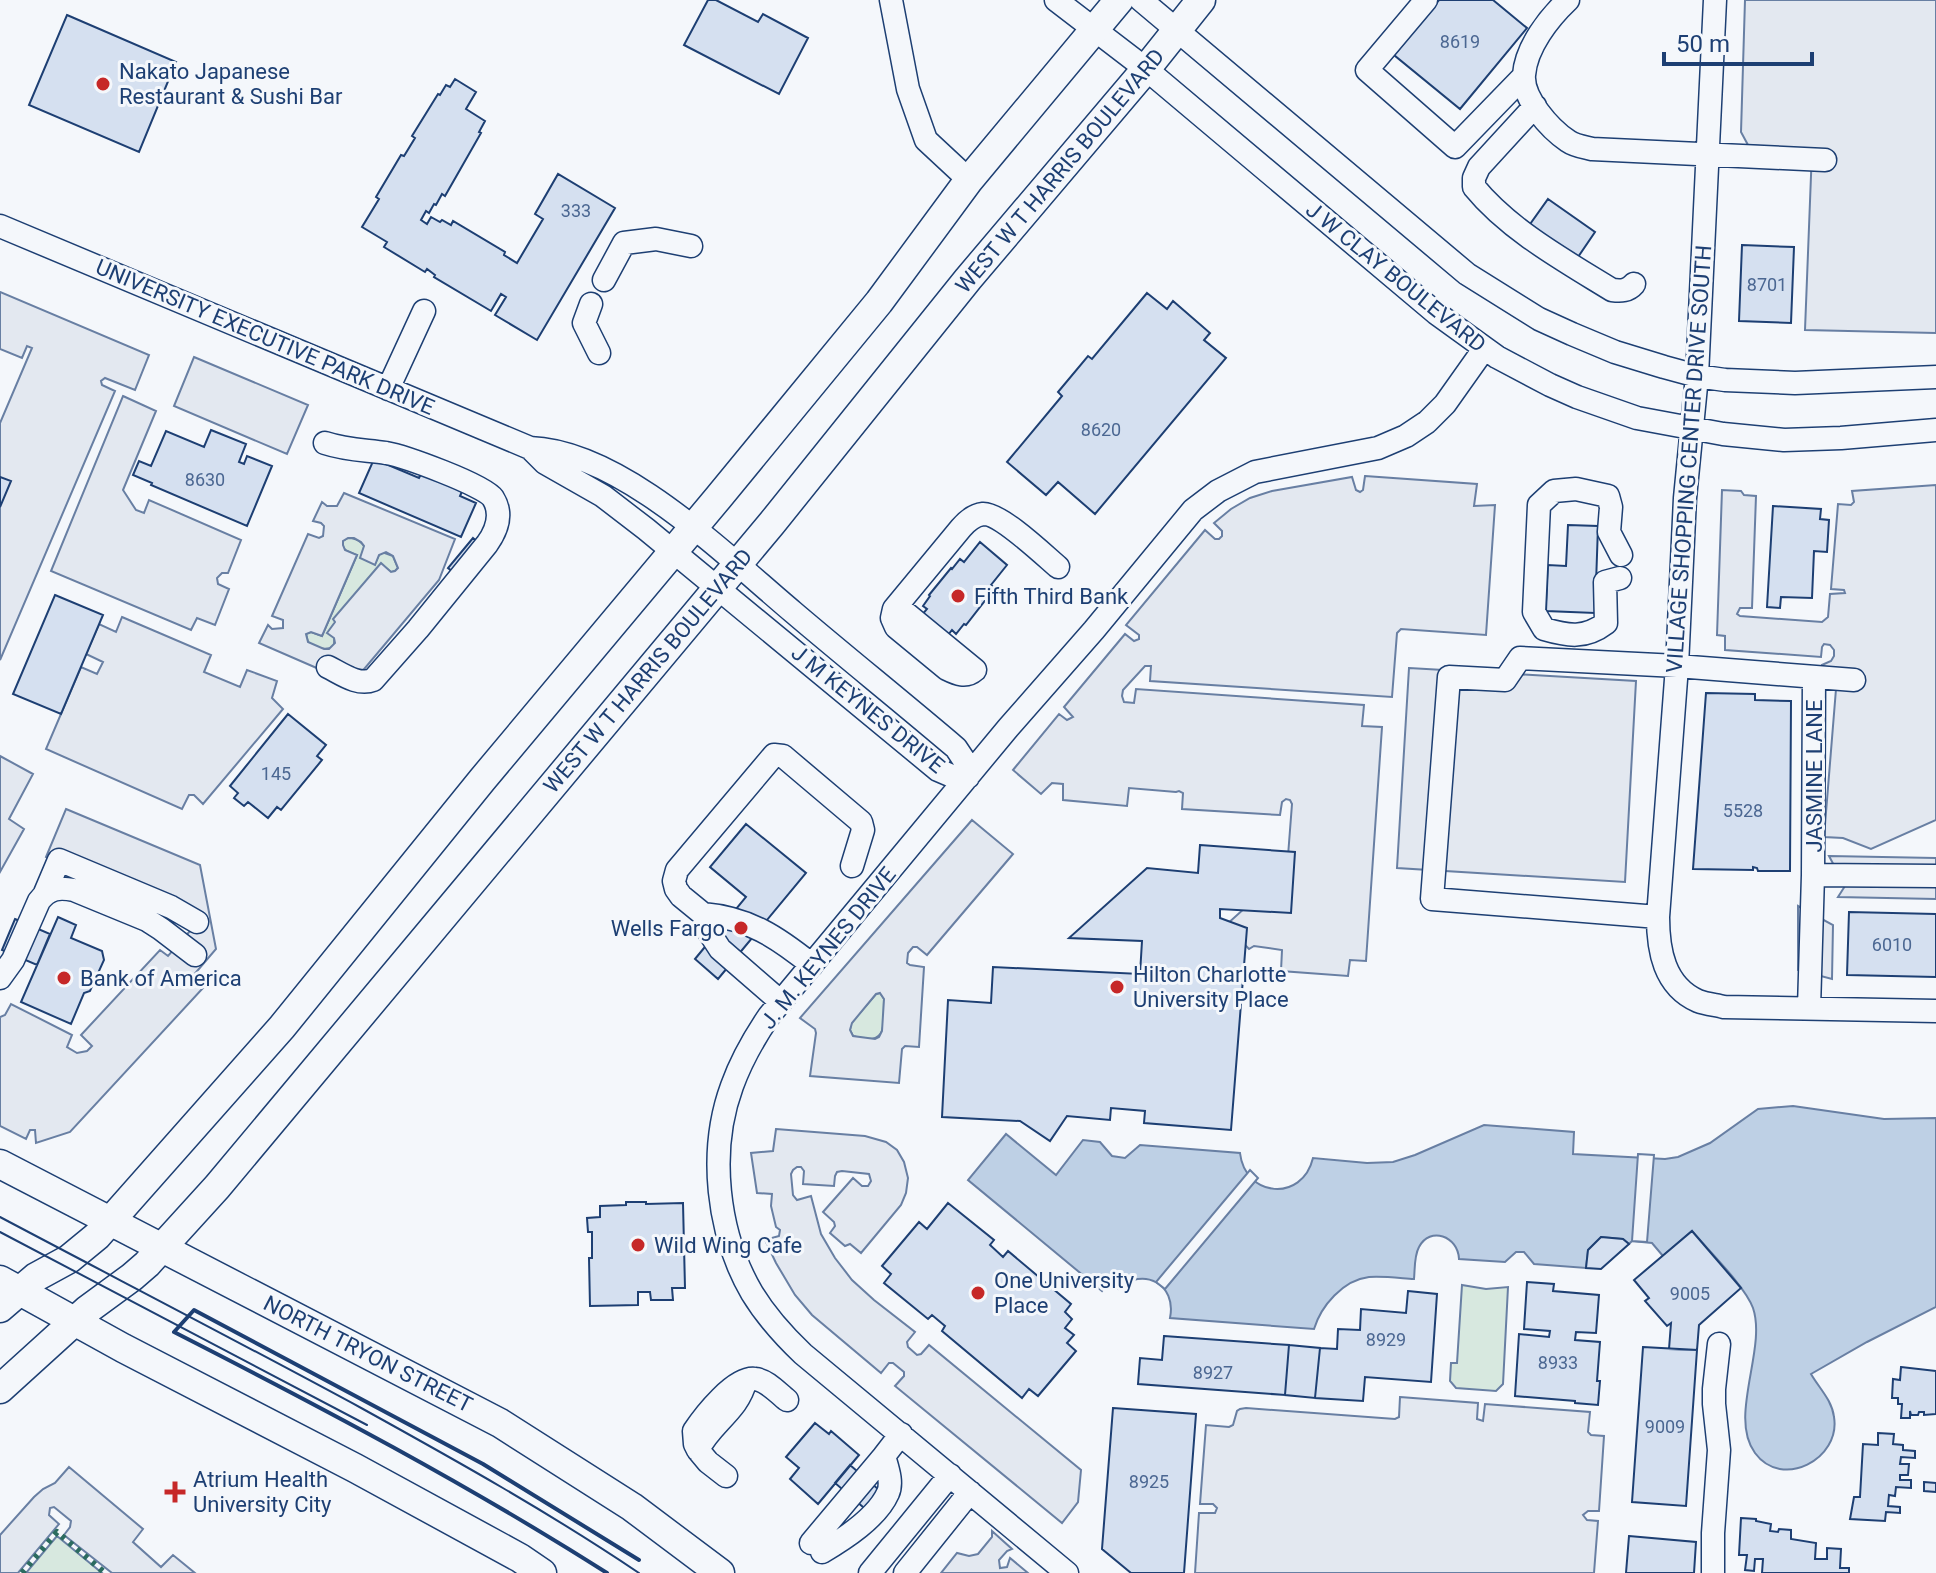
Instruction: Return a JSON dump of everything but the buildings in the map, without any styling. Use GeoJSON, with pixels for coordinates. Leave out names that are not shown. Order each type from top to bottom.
{"type":"FeatureCollection","features":[{"type":"Feature","properties":{"kind":"main road"},"geometry":{"type":"LineString","coordinates":[[7,1293],[84,1248],[282,1027],[472,792],[879,302],[969,180],[1119,0]]}},
{"type":"Feature","properties":{"kind":"main road","name":"WEST W T HARRIS BOULEVARD"},"geometry":{"type":"LineString","coordinates":[[0,1389],[74,1321],[132,1277],[162,1248],[263,1132],[782,511],[968,279],[1201,0]]}},
{"type":"Feature","properties":{"kind":"main road","name":"NORTH TRYON STREET"},"geometry":{"type":"LineString","coordinates":[[0,1164],[500,1423],[632,1507],[720,1573]]}},
{"type":"Feature","properties":{"kind":"main road"},"geometry":{"type":"LineString","coordinates":[[7,1293],[74,1321],[355,1468],[542,1573]]}},
{"type":"Feature","properties":{"kind":"street"},"geometry":{"type":"LineString","coordinates":[[891,0],[908,89],[926,140],[969,180]]}},
{"type":"Feature","properties":{"kind":"street","name":"J W CLAY BOULEVARD"},"geometry":{"type":"LineString","coordinates":[[1056,0],[1146,69],[1436,313],[1517,369],[1577,397],[1637,418],[1723,434],[1784,440],[1936,430]]}},
{"type":"Feature","properties":{"kind":"street"},"geometry":{"type":"LineString","coordinates":[[1141,0],[1467,274],[1539,319],[1615,352],[1697,376],[1795,383],[1936,377]]}},
{"type":"Feature","properties":{"kind":"street"},"geometry":{"type":"LineString","coordinates":[[1426,0],[1367,70],[1455,147],[1523,77],[1536,39],[1568,0]]}},
{"type":"Feature","properties":{"kind":"street","name":"VILLAGE SHOPPING CENTER DRIVE SOUTH"},"geometry":{"type":"LineString","coordinates":[[1715,0],[1697,376],[1685,498],[1658,942],[1664,966],[1678,987],[1698,1001],[1724,1007],[1936,1011]]}},
{"type":"Feature","properties":{"kind":"street"},"geometry":{"type":"LineString","coordinates":[[1523,77],[1530,98],[1555,131],[1579,146],[1825,160]]}},
{"type":"Feature","properties":{"kind":"street"},"geometry":{"type":"LineString","coordinates":[[1535,106],[1479,167],[1474,187],[1542,247],[1612,290],[1621,291],[1634,284]]}},
{"type":"Feature","properties":{"kind":"street","name":"UNIVERSITY EXECUTIVE PARK DRIVE"},"geometry":{"type":"LineString","coordinates":[[0,226],[530,448],[545,463],[603,496],[673,551]]}},
{"type":"Feature","properties":{"kind":"street"},"geometry":{"type":"LineString","coordinates":[[604,280],[624,243],[656,239],[691,246]]}},
{"type":"Feature","properties":{"kind":"street"},"geometry":{"type":"LineString","coordinates":[[591,304],[584,323],[599,353]]}},
{"type":"Feature","properties":{"kind":"street"},"geometry":{"type":"LineString","coordinates":[[388,389],[424,311]]}},
{"type":"Feature","properties":{"kind":"street","name":"J. M. KEYNES DRIVE"},"geometry":{"type":"LineString","coordinates":[[1067,1573],[817,1366],[782,1332],[752,1293],[728,1235],[719,1172],[721,1131],[737,1074],[769,1016],[1008,728],[1201,503],[1232,482],[1255,472],[1367,451],[1406,436],[1427,422],[1445,404],[1484,349]]}},
{"type":"Feature","properties":{"kind":"street"},"geometry":{"type":"LineString","coordinates":[[325,443],[342,449],[408,458],[481,488],[492,496],[498,522],[487,544],[373,680],[360,682],[328,667]]}},
{"type":"Feature","properties":{"kind":"street","name":"UNIVERSITY EXECUTIVE PARK DRIVE"},"geometry":{"type":"LineString","coordinates":[[530,448],[545,448],[567,454],[623,478],[737,564]]}},
{"type":"Feature","properties":{"kind":"street"},"geometry":{"type":"LineString","coordinates":[[1620,578],[1605,582],[1606,623],[1593,633],[1564,634],[1544,629],[1534,612],[1539,505],[1554,491],[1576,489],[1608,496],[1611,507],[1609,532],[1621,555]]}},
{"type":"Feature","properties":{"kind":"street"},"geometry":{"type":"LineString","coordinates":[[975,670],[965,675],[947,669],[894,625],[892,615],[897,606],[965,523],[980,514],[1001,520],[1058,567]]}},
{"type":"Feature","properties":{"kind":"street","name":"J M KEYNES DRIVE"},"geometry":{"type":"LineString","coordinates":[[673,551],[938,770],[952,776],[968,777],[964,760],[956,748],[737,564]]}},
{"type":"Feature","properties":{"kind":"street"},"geometry":{"type":"LineString","coordinates":[[1658,917],[1432,899],[1449,677],[1505,680],[1520,658],[1854,680]]}},
{"type":"Feature","properties":{"kind":"street","name":"JASMINE LANE"},"geometry":{"type":"LineString","coordinates":[[1809,1008],[1814,677]]}},
{"type":"Feature","properties":{"kind":"street"},"geometry":{"type":"LineString","coordinates":[[781,1002],[720,949],[709,932],[703,914],[678,893],[674,885],[675,875],[774,755],[783,756],[861,822],[863,830],[852,866]]}},
{"type":"Feature","properties":{"kind":"street"},"geometry":{"type":"LineString","coordinates":[[0,978],[13,960],[59,860],[171,907],[197,922]]}},
{"type":"Feature","properties":{"kind":"street","name":"JASMINE LANE"},"geometry":{"type":"LineString","coordinates":[[1813,875],[1936,876]]}},
{"type":"Feature","properties":{"kind":"street"},"geometry":{"type":"LineString","coordinates":[[45,893],[52,889],[74,890],[130,912],[161,929],[195,955]]}},
{"type":"Feature","properties":{"kind":"street"},"geometry":{"type":"LineString","coordinates":[[703,914],[726,916],[752,925],[812,965]]}},
{"type":"Feature","properties":{"kind":"street"},"geometry":{"type":"LineString","coordinates":[[1713,1573],[1719,1450],[1714,1389],[1719,1344]]}},
{"type":"Feature","properties":{"kind":"street"},"geometry":{"type":"LineString","coordinates":[[726,1476],[698,1450],[693,1435],[696,1427],[730,1389],[752,1378],[787,1400]]}},
{"type":"Feature","properties":{"kind":"street"},"geometry":{"type":"LineString","coordinates":[[817,1548],[861,1524],[888,1494],[884,1456],[901,1434]]}},
{"type":"Feature","properties":{"kind":"street"},"geometry":{"type":"LineString","coordinates":[[870,1573],[950,1475]]}},
{"type":"Feature","properties":{"kind":"street"},"geometry":{"type":"LineString","coordinates":[[905,1573],[970,1492]]}},
{"type":"Feature","properties":{"kind":"shaded area"},"geometry":{"type":"Polygon","coordinates":[[[1745,0],[1936,0],[1936,333],[1805,330],[1812,150],[1748,145],[1741,132],[1745,0]]]}},
{"type":"Feature","properties":{"kind":"shaded area"},"geometry":{"type":"Polygon","coordinates":[[[0,292],[149,355],[135,390],[105,378],[101,381],[102,385],[115,391],[0,660],[0,423],[32,348],[27,346],[22,358],[0,349],[0,292]]]}},
{"type":"Feature","properties":{"kind":"shaded area"},"geometry":{"type":"Polygon","coordinates":[[[194,357],[308,405],[287,454],[174,406],[194,357]]]}},
{"type":"Feature","properties":{"kind":"shaded area"},"geometry":{"type":"Polygon","coordinates":[[[123,396],[156,411],[123,490],[136,510],[144,513],[149,500],[241,540],[228,573],[222,573],[217,578],[218,584],[229,589],[215,625],[197,618],[191,630],[51,571],[123,396]]]}},
{"type":"Feature","properties":{"kind":"shaded area"},"geometry":{"type":"Polygon","coordinates":[[[1365,476],[1477,484],[1474,506],[1495,505],[1486,635],[1401,629],[1397,633],[1392,697],[1150,681],[1151,666],[1145,666],[1123,690],[1124,702],[1134,703],[1136,689],[1364,705],[1362,726],[1382,727],[1366,961],[1350,960],[1348,976],[1281,971],[1282,950],[1254,946],[1249,949],[1226,925],[1275,881],[1288,856],[1290,800],[1282,802],[1280,815],[1182,809],[1183,793],[1179,791],[1129,788],[1127,806],[1063,800],[1063,784],[1052,783],[1041,794],[1013,770],[1059,714],[1067,720],[1073,717],[1064,707],[1125,634],[1134,641],[1139,639],[1139,635],[1126,625],[1205,530],[1219,539],[1222,531],[1214,523],[1250,498],[1272,491],[1352,477],[1356,490],[1360,492],[1365,476]]]}},
{"type":"Feature","properties":{"kind":"shaded area"},"geometry":{"type":"Polygon","coordinates":[[[1936,485],[1936,820],[1871,849],[1843,838],[1824,837],[1836,689],[1823,688],[1822,665],[1831,661],[1834,650],[1824,644],[1821,657],[1725,650],[1725,636],[1717,635],[1722,490],[1756,496],[1752,608],[1740,608],[1737,614],[1822,622],[1828,617],[1830,594],[1845,593],[1844,590],[1831,589],[1838,504],[1851,505],[1854,502],[1852,491],[1936,485]]]}},
{"type":"Feature","properties":{"kind":"shaded area"},"geometry":{"type":"Polygon","coordinates":[[[344,493],[455,539],[439,580],[360,674],[353,667],[345,666],[342,679],[259,643],[268,625],[272,629],[283,628],[283,620],[272,616],[308,534],[319,538],[323,536],[324,526],[313,521],[322,502],[327,506],[337,506],[344,493]],[[354,538],[343,541],[345,550],[357,555],[322,636],[311,632],[306,634],[308,642],[324,649],[335,643],[327,633],[335,622],[333,619],[381,563],[391,572],[398,568],[393,556],[386,552],[379,555],[375,565],[360,558],[364,546],[354,538]]]}},
{"type":"Feature","properties":{"kind":"shaded area"},"geometry":{"type":"Polygon","coordinates":[[[348,538],[358,540],[375,564],[382,552],[393,556],[398,568],[391,572],[381,564],[335,621],[334,646],[320,648],[308,642],[306,634],[311,632],[322,636],[357,555],[343,547],[343,541],[348,538]]]}},
{"type":"Feature","properties":{"kind":"shaded area"},"geometry":{"type":"Polygon","coordinates":[[[122,617],[211,655],[204,672],[240,687],[247,670],[277,681],[272,698],[283,709],[203,804],[194,795],[189,795],[182,809],[46,749],[81,667],[97,674],[103,662],[86,654],[99,624],[116,632],[122,617]]]}},
{"type":"Feature","properties":{"kind":"shaded area"},"geometry":{"type":"Polygon","coordinates":[[[1409,668],[1636,681],[1625,882],[1397,868],[1409,668]]]}},
{"type":"Feature","properties":{"kind":"shaded area"},"geometry":{"type":"Polygon","coordinates":[[[0,756],[33,774],[9,819],[24,829],[0,872],[0,756]]]}},
{"type":"Feature","properties":{"kind":"shaded area"},"geometry":{"type":"Polygon","coordinates":[[[66,809],[200,865],[216,949],[192,977],[203,988],[70,1132],[36,1143],[35,1130],[30,1130],[26,1139],[0,1126],[0,1017],[5,1015],[11,1004],[72,1035],[67,1047],[77,1053],[87,1051],[92,1046],[81,1035],[160,950],[168,956],[190,931],[163,908],[46,857],[66,809]]]}},
{"type":"Feature","properties":{"kind":"shaded area"},"geometry":{"type":"Polygon","coordinates":[[[972,820],[1013,854],[927,955],[917,947],[908,953],[907,963],[924,967],[919,1047],[905,1046],[902,1049],[899,1083],[810,1076],[816,1033],[800,1018],[972,820]],[[880,993],[876,994],[852,1023],[850,1030],[853,1036],[879,1037],[884,999],[880,993]]]}},
{"type":"Feature","properties":{"kind":"shaded area"},"geometry":{"type":"Polygon","coordinates":[[[1829,856],[1936,858],[1936,899],[1838,897],[1845,886],[1829,856]]]}},
{"type":"Feature","properties":{"kind":"shaded area"},"geometry":{"type":"Polygon","coordinates":[[[1798,906],[1833,925],[1832,979],[1798,970],[1798,906]]]}},
{"type":"Feature","properties":{"kind":"shaded area"},"geometry":{"type":"Polygon","coordinates":[[[880,993],[884,999],[882,1031],[873,1039],[853,1036],[851,1023],[880,993]]]}},
{"type":"Feature","properties":{"kind":"shaded area"},"geometry":{"type":"Polygon","coordinates":[[[776,1129],[865,1136],[886,1142],[897,1150],[908,1178],[906,1193],[901,1205],[861,1253],[850,1244],[845,1246],[830,1233],[834,1222],[823,1212],[853,1178],[862,1186],[868,1186],[871,1181],[869,1174],[842,1171],[837,1172],[834,1186],[803,1184],[804,1171],[797,1167],[791,1174],[793,1195],[797,1200],[811,1196],[821,1234],[835,1258],[852,1280],[915,1332],[907,1342],[908,1347],[917,1355],[929,1345],[1081,1470],[1078,1502],[1062,1523],[895,1386],[904,1372],[889,1363],[881,1373],[812,1315],[795,1295],[765,1240],[779,1236],[780,1230],[776,1227],[771,1206],[772,1194],[757,1193],[751,1153],[773,1151],[776,1129]]]}},
{"type":"Feature","properties":{"kind":"shaded area"},"geometry":{"type":"Polygon","coordinates":[[[1462,1285],[1486,1289],[1508,1287],[1503,1384],[1496,1391],[1456,1388],[1450,1381],[1451,1363],[1457,1363],[1462,1285]]]}},
{"type":"Feature","properties":{"kind":"shaded area"},"geometry":{"type":"Polygon","coordinates":[[[1400,1397],[1478,1403],[1477,1419],[1483,1421],[1485,1404],[1590,1412],[1588,1432],[1604,1436],[1599,1511],[1588,1511],[1583,1515],[1587,1520],[1598,1521],[1594,1573],[1195,1573],[1199,1513],[1215,1513],[1217,1508],[1213,1504],[1200,1504],[1206,1425],[1229,1427],[1233,1425],[1237,1411],[1246,1408],[1395,1419],[1399,1417],[1400,1397]]]}},
{"type":"Feature","properties":{"kind":"shaded area"},"geometry":{"type":"Polygon","coordinates":[[[69,1467],[143,1529],[133,1542],[161,1567],[173,1555],[195,1573],[112,1573],[64,1535],[71,1521],[54,1507],[50,1508],[49,1515],[59,1524],[18,1573],[0,1573],[0,1535],[34,1497],[55,1483],[69,1467]]]}},
{"type":"Feature","properties":{"kind":"shaded area"},"geometry":{"type":"Polygon","coordinates":[[[992,1531],[1012,1549],[999,1560],[1000,1568],[1007,1567],[1010,1558],[1028,1573],[941,1573],[957,1553],[969,1556],[978,1554],[992,1537],[992,1531]]]}},
{"type":"Feature","properties":{"kind":"shaded area"},"geometry":{"type":"Polygon","coordinates":[[[57,1536],[102,1573],[26,1573],[57,1536]]]}},
{"type":"Feature","properties":{"kind":"water"},"geometry":{"type":"Polygon","coordinates":[[[1793,1106],[1884,1119],[1936,1118],[1936,1307],[1811,1374],[1831,1405],[1834,1432],[1819,1457],[1794,1469],[1780,1469],[1766,1464],[1755,1453],[1748,1438],[1746,1402],[1756,1325],[1753,1308],[1734,1279],[1692,1231],[1663,1256],[1652,1243],[1632,1241],[1629,1244],[1623,1239],[1601,1237],[1588,1250],[1586,1268],[1534,1264],[1524,1252],[1516,1252],[1505,1262],[1459,1259],[1454,1244],[1449,1240],[1443,1236],[1430,1237],[1417,1251],[1414,1279],[1369,1277],[1350,1283],[1328,1303],[1314,1329],[1170,1318],[1168,1296],[1156,1282],[1147,1279],[1128,1282],[1118,1289],[1109,1282],[1102,1291],[968,1180],[1006,1134],[1056,1175],[1083,1140],[1100,1142],[1112,1156],[1125,1158],[1140,1145],[1240,1153],[1244,1168],[1252,1179],[1274,1189],[1298,1182],[1307,1173],[1313,1158],[1393,1162],[1484,1125],[1574,1132],[1573,1154],[1678,1157],[1710,1143],[1758,1109],[1793,1106]]]}},
{"type":"Feature","properties":{"kind":"pier"},"geometry":{"type":"Polygon","coordinates":[[[1638,1154],[1654,1155],[1647,1242],[1632,1241],[1638,1154]]]}},
{"type":"Feature","properties":{"kind":"pier"},"geometry":{"type":"Polygon","coordinates":[[[1250,1170],[1258,1178],[1165,1289],[1156,1282],[1250,1170]]]}},
{"type":"Feature","properties":{"kind":"tram line"},"geometry":{"type":"LineString","coordinates":[[0,1217],[398,1429],[537,1508],[639,1573]]}},
{"type":"Feature","properties":{"kind":"tram line"},"geometry":{"type":"LineString","coordinates":[[0,1232],[367,1425]]}},
{"type":"Feature","properties":{"kind":"hedge"},"geometry":{"type":"LineString","coordinates":[[22,1573],[57,1532],[105,1573]]}},
{"type":"Feature","properties":{"kind":"wall"},"geometry":{"type":"LineString","coordinates":[[607,1573],[393,1447],[174,1332],[194,1310],[483,1464],[639,1560]]}},
{"type":"Feature","properties":{"kind":"place","name":"Nakato Japanese Restaurant & Sushi Bar"},"geometry":{"type":"Point","coordinates":[103,84]}},
{"type":"Feature","properties":{"kind":"place","name":"Fifth Third Bank"},"geometry":{"type":"Point","coordinates":[958,596]}},
{"type":"Feature","properties":{"kind":"place","name":"Wells Fargo"},"geometry":{"type":"Point","coordinates":[741,928]}},
{"type":"Feature","properties":{"kind":"place","name":"Bank of America"},"geometry":{"type":"Point","coordinates":[64,978]}},
{"type":"Feature","properties":{"kind":"place","name":"Hilton Charlotte University Place"},"geometry":{"type":"Point","coordinates":[1117,987]}},
{"type":"Feature","properties":{"kind":"place","name":"Wild Wing Cafe"},"geometry":{"type":"Point","coordinates":[638,1245]}},
{"type":"Feature","properties":{"kind":"place","name":"One University Place"},"geometry":{"type":"Point","coordinates":[978,1293]}},
{"type":"Feature","properties":{"kind":"place","name":"Atrium Health University City"},"geometry":{"type":"Point","coordinates":[175,1492]}}]}
